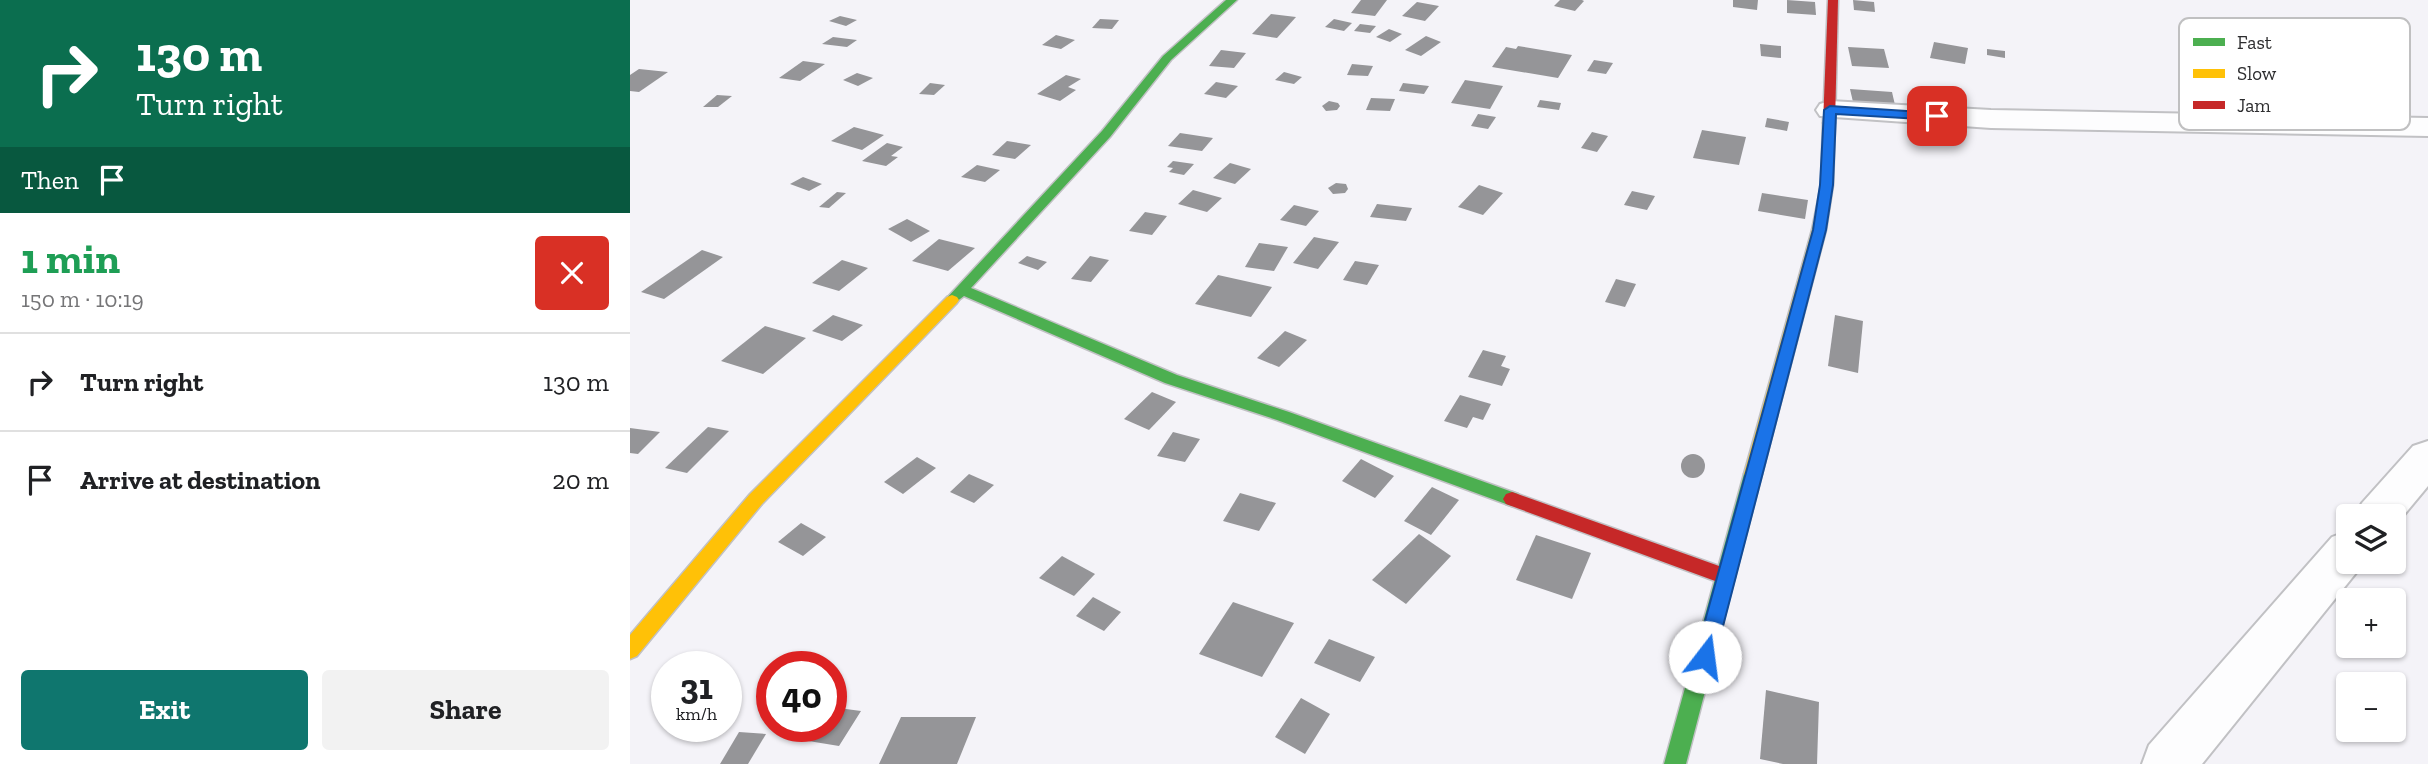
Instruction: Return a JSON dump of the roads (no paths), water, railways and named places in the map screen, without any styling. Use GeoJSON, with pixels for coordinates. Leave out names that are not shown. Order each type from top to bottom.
{"type":"FeatureCollection","features":[{"type":"Feature","properties":{"kind":"street"},"geometry":{"type":"LineString","coordinates":[[630,650],[756,499],[910,345],[1106,134],[1167,58],[1233,0]]}},
{"type":"Feature","properties":{"kind":"street"},"geometry":{"type":"LineString","coordinates":[[1675,764],[1819,230],[1827,185],[1833,0]]}},
{"type":"Feature","properties":{"kind":"street"},"geometry":{"type":"LineString","coordinates":[[1830,110],[1991,119],[2179,122]]}},
{"type":"Feature","properties":{"kind":"street"},"geometry":{"type":"LineString","coordinates":[[2410,127],[2428,127]]}},
{"type":"Feature","properties":{"kind":"street"},"geometry":{"type":"LineString","coordinates":[[961,289],[1171,379],[1283,416],[1727,577]]}},
{"type":"Feature","properties":{"kind":"street"},"geometry":{"type":"LineString","coordinates":[[2387,504],[2428,457]]}},
{"type":"Feature","properties":{"kind":"street"},"geometry":{"type":"LineString","coordinates":[[2168,764],[2336,564]]}}]}
